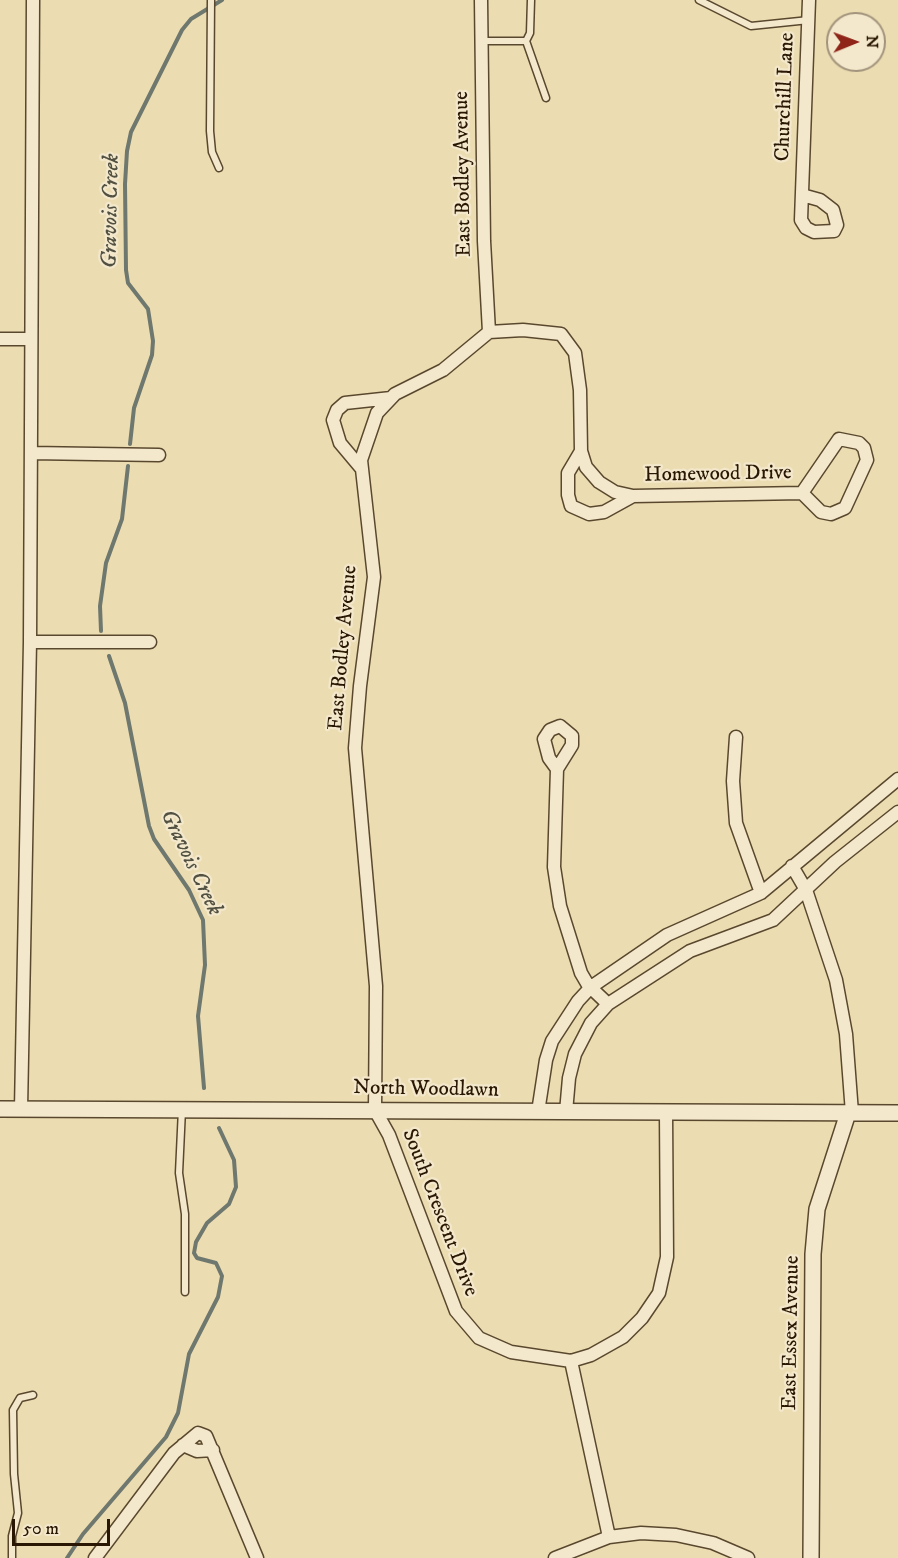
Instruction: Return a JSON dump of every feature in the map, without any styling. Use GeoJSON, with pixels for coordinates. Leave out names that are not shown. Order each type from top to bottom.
{"type":"FeatureCollection","features":[{"type":"Feature","properties":{"kind":"street"},"geometry":{"type":"LineString","coordinates":[[21,1109],[30,642],[33,0]]}},
{"type":"Feature","properties":{"kind":"street","name":"East Bodley Avenue"},"geometry":{"type":"LineString","coordinates":[[375,1110],[376,986],[355,748],[360,686],[374,577],[361,460],[377,412],[395,393],[443,370],[489,332],[484,241],[481,0]]}},
{"type":"Feature","properties":{"kind":"street","name":"Churchill Lane"},"geometry":{"type":"LineString","coordinates":[[802,195],[809,0]]}},
{"type":"Feature","properties":{"kind":"street","name":"Homewood Drive"},"geometry":{"type":"LineString","coordinates":[[489,332],[524,330],[561,334],[575,353],[580,390],[581,451],[586,467],[598,482],[615,492],[633,496],[802,493],[821,512],[831,514],[845,508],[867,460],[864,448],[859,443],[839,439],[802,493]]}},
{"type":"Feature","properties":{"kind":"street"},"geometry":{"type":"LineString","coordinates":[[0,339],[30,339]]}},
{"type":"Feature","properties":{"kind":"street"},"geometry":{"type":"LineString","coordinates":[[361,468],[340,443],[333,420],[337,410],[345,403],[391,398]]}},
{"type":"Feature","properties":{"kind":"street","name":"Homewood Drive"},"geometry":{"type":"LineString","coordinates":[[581,451],[568,474],[568,495],[571,506],[589,514],[604,512],[633,496]]}},
{"type":"Feature","properties":{"kind":"street"},"geometry":{"type":"LineString","coordinates":[[31,453],[159,455]]}},
{"type":"Feature","properties":{"kind":"street"},"geometry":{"type":"LineString","coordinates":[[30,642],[150,642]]}},
{"type":"Feature","properties":{"kind":"street"},"geometry":{"type":"LineString","coordinates":[[736,737],[733,781],[736,823],[761,893]]}},
{"type":"Feature","properties":{"kind":"street"},"geometry":{"type":"LineString","coordinates":[[557,769],[556,877],[569,938],[581,973],[608,1004]]}},
{"type":"Feature","properties":{"kind":"street"},"geometry":{"type":"LineString","coordinates":[[537,1112],[552,1041],[578,1001],[591,987],[667,935],[761,893],[898,778]]}},
{"type":"Feature","properties":{"kind":"street"},"geometry":{"type":"LineString","coordinates":[[566,1112],[574,1054],[591,1023],[608,1004],[690,951],[773,920],[835,862],[898,812]]}},
{"type":"Feature","properties":{"kind":"street","name":"East Essex Avenue"},"geometry":{"type":"LineString","coordinates":[[792,866],[806,890],[836,980],[846,1034],[850,1113],[817,1209],[813,1254],[811,1558]]}},
{"type":"Feature","properties":{"kind":"street","name":"North Woodlawn"},"geometry":{"type":"LineString","coordinates":[[0,1109],[898,1113]]}},
{"type":"Feature","properties":{"kind":"street","name":"South Crescent Drive"},"geometry":{"type":"LineString","coordinates":[[375,1110],[389,1135],[456,1311],[479,1338],[511,1352],[545,1359],[571,1361]]}},
{"type":"Feature","properties":{"kind":"street"},"geometry":{"type":"LineString","coordinates":[[609,1537],[571,1361],[591,1355],[623,1337],[642,1318],[659,1293],[667,1257],[666,1113]]}},
{"type":"Feature","properties":{"kind":"street"},"geometry":{"type":"LineString","coordinates":[[95,1558],[174,1453],[198,1433],[206,1436],[213,1450],[257,1558]]}},
{"type":"Feature","properties":{"kind":"street"},"geometry":{"type":"LineString","coordinates":[[555,1558],[609,1537],[641,1533],[676,1535],[713,1543],[748,1558]]}},
{"type":"Feature","properties":{"kind":"lane"},"geometry":{"type":"LineString","coordinates":[[531,0],[530,33],[526,41],[546,98]]}},
{"type":"Feature","properties":{"kind":"lane"},"geometry":{"type":"LineString","coordinates":[[699,0],[751,26],[809,20]]}},
{"type":"Feature","properties":{"kind":"lane"},"geometry":{"type":"LineString","coordinates":[[211,1],[210,130],[212,152],[219,168]]}},
{"type":"Feature","properties":{"kind":"lane"},"geometry":{"type":"LineString","coordinates":[[482,41],[526,41]]}},
{"type":"Feature","properties":{"kind":"lane"},"geometry":{"type":"LineString","coordinates":[[182,1109],[179,1173],[185,1214],[185,1292]]}},
{"type":"Feature","properties":{"kind":"lane"},"geometry":{"type":"LineString","coordinates":[[12,1558],[12,1536],[18,1513],[14,1474],[13,1410],[20,1398],[33,1395]]}},
{"type":"Feature","properties":{"kind":"waterway","name":"Gravois Creek"},"geometry":{"type":"LineString","coordinates":[[130,444],[134,408],[152,355],[153,341],[148,309],[128,283],[126,270],[127,151],[131,132],[182,30],[191,19],[222,0]]}},
{"type":"Feature","properties":{"kind":"waterway","name":"Gravois Creek"},"geometry":{"type":"LineString","coordinates":[[101,631],[100,606],[106,563],[122,519],[128,466]]}},
{"type":"Feature","properties":{"kind":"waterway","name":"Gravois Creek"},"geometry":{"type":"LineString","coordinates":[[109,656],[125,703],[149,826],[154,839],[189,890],[203,920],[205,965],[198,1016],[204,1088]]}},
{"type":"Feature","properties":{"kind":"waterway","name":"Gravois Creek"},"geometry":{"type":"LineString","coordinates":[[67,1558],[83,1534],[166,1437],[178,1413],[189,1354],[218,1297],[222,1276],[216,1263],[197,1258],[194,1253],[196,1242],[207,1223],[229,1204],[236,1187],[234,1160],[219,1128]]}}]}
